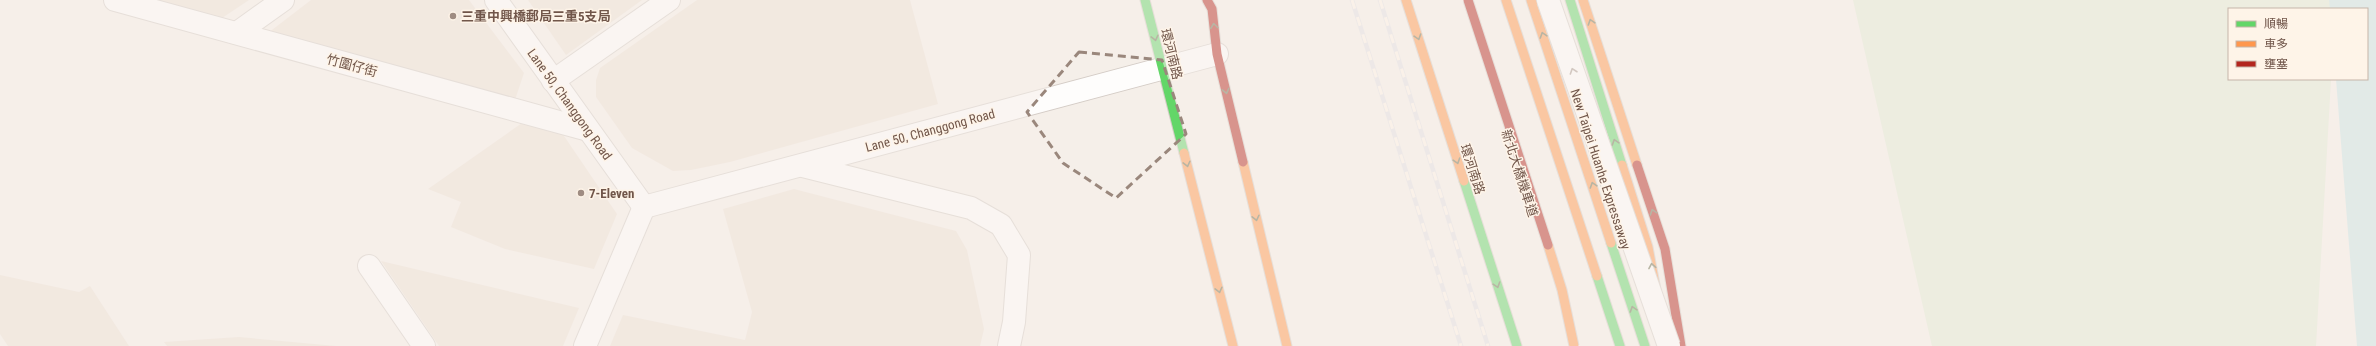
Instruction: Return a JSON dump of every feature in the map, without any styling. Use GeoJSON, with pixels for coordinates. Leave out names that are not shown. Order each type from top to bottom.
{"type":"FeatureCollection","features":[{"type":"Feature","properties":{"kind":"main road","name":"環河南路"},"geometry":{"type":"LineString","coordinates":[[1145,0],[1233,346]]}},
{"type":"Feature","properties":{"kind":"main road"},"geometry":{"type":"LineString","coordinates":[[1207,0],[1212,5],[1217,54],[1287,346]]}},
{"type":"Feature","properties":{"kind":"main road","name":"環河南路"},"geometry":{"type":"LineString","coordinates":[[1406,0],[1517,346]]}},
{"type":"Feature","properties":{"kind":"main road"},"geometry":{"type":"LineString","coordinates":[[1506,0],[1620,346]]}},
{"type":"Feature","properties":{"kind":"main road","name":"New Taipei Huanhe Expressaway"},"geometry":{"type":"LineString","coordinates":[[1531,0],[1645,346]]}},
{"type":"Feature","properties":{"kind":"main road"},"geometry":{"type":"LineString","coordinates":[[1570,0],[1648,247],[1665,346]]}},
{"type":"Feature","properties":{"kind":"main road"},"geometry":{"type":"LineString","coordinates":[[1584,0],[1665,249],[1681,346]]}},
{"type":"Feature","properties":{"kind":"street","name":"竹圍仔街"},"geometry":{"type":"LineString","coordinates":[[115,0],[588,130]]}},
{"type":"Feature","properties":{"kind":"street"},"geometry":{"type":"LineString","coordinates":[[237,33],[283,0]]}},
{"type":"Feature","properties":{"kind":"street","name":"Lane 50, Changgong Road"},"geometry":{"type":"LineString","coordinates":[[496,0],[644,207],[1217,54]]}},
{"type":"Feature","properties":{"kind":"street"},"geometry":{"type":"LineString","coordinates":[[553,81],[669,0]]}},
{"type":"Feature","properties":{"kind":"street","name":"新北大橋機車道"},"geometry":{"type":"LineString","coordinates":[[1466,0],[1575,346]]}},
{"type":"Feature","properties":{"kind":"street"},"geometry":{"type":"LineString","coordinates":[[1548,0],[1670,346]]}},
{"type":"Feature","properties":{"kind":"street"},"geometry":{"type":"LineString","coordinates":[[800,165],[971,208],[1001,225],[1019,255],[1014,322],[1009,346]]}},
{"type":"Feature","properties":{"kind":"street"},"geometry":{"type":"LineString","coordinates":[[585,346],[644,207]]}},
{"type":"Feature","properties":{"kind":"street"},"geometry":{"type":"LineString","coordinates":[[369,266],[424,346]]}},
{"type":"Feature","properties":{"kind":"highlighted area"},"geometry":{"type":"Polygon","coordinates":[[[1079,52],[1162,60],[1186,134],[1116,198],[1063,163],[1027,112],[1079,52]]]}},
{"type":"Feature","properties":{"kind":"shaded area"},"geometry":{"type":"Polygon","coordinates":[[[155,0],[249,0],[222,18],[155,0]]]}},
{"type":"Feature","properties":{"kind":"shaded area"},"geometry":{"type":"Polygon","coordinates":[[[311,0],[469,0],[524,73],[515,100],[268,33],[311,0]]]}},
{"type":"Feature","properties":{"kind":"shaded area"},"geometry":{"type":"Polygon","coordinates":[[[528,0],[642,0],[566,55],[528,0]]]}},
{"type":"Feature","properties":{"kind":"shaded area"},"geometry":{"type":"Polygon","coordinates":[[[697,0],[910,0],[938,104],[730,162],[691,170],[673,171],[632,148],[596,97],[596,80],[600,68],[697,0]]]}},
{"type":"Feature","properties":{"kind":"shaded area"},"geometry":{"type":"Polygon","coordinates":[[[522,123],[562,133],[617,214],[594,269],[505,249],[451,227],[461,202],[428,189],[522,123]]]}},
{"type":"Feature","properties":{"kind":"shaded area"},"geometry":{"type":"Polygon","coordinates":[[[794,189],[956,231],[967,250],[984,329],[980,346],[610,346],[623,315],[745,340],[752,312],[723,209],[794,189]]]}},
{"type":"Feature","properties":{"kind":"shaded area"},"geometry":{"type":"Polygon","coordinates":[[[381,261],[579,308],[563,346],[439,346],[381,261]]]}},
{"type":"Feature","properties":{"kind":"shaded area"},"geometry":{"type":"Polygon","coordinates":[[[0,275],[79,292],[90,286],[129,346],[8,346],[0,334],[0,275]]]}},
{"type":"Feature","properties":{"kind":"shaded area"},"geometry":{"type":"Polygon","coordinates":[[[239,337],[336,346],[167,346],[164,342],[239,337]]]}},
{"type":"Feature","properties":{"kind":"green space"},"geometry":{"type":"Polygon","coordinates":[[[1853,0],[2336,0],[2335,8],[2228,8],[2228,80],[2331,80],[2316,346],[1932,346],[1853,0]]]}},
{"type":"Feature","properties":{"kind":"water"},"geometry":{"type":"Polygon","coordinates":[[[2329,0],[2376,0],[2376,346],[2357,346],[2336,80],[2368,80],[2368,8],[2330,8],[2329,0]]]}},
{"type":"Feature","properties":{"kind":"railway"},"geometry":{"type":"LineString","coordinates":[[1352,0],[1461,346]]}},
{"type":"Feature","properties":{"kind":"railway"},"geometry":{"type":"LineString","coordinates":[[1380,0],[1488,346]]}},
{"type":"Feature","properties":{"kind":"traffic: fast"},"geometry":{"type":"LineString","coordinates":[[1145,0],[1184,153]]}},
{"type":"Feature","properties":{"kind":"traffic: fast"},"geometry":{"type":"LineString","coordinates":[[1570,0],[1622,165]]}},
{"type":"Feature","properties":{"kind":"traffic: fast"},"geometry":{"type":"LineString","coordinates":[[1464,181],[1517,346]]}},
{"type":"Feature","properties":{"kind":"traffic: fast"},"geometry":{"type":"LineString","coordinates":[[1611,243],[1645,346]]}},
{"type":"Feature","properties":{"kind":"traffic: fast"},"geometry":{"type":"LineString","coordinates":[[1597,276],[1620,346]]}},
{"type":"Feature","properties":{"kind":"traffic: slow"},"geometry":{"type":"LineString","coordinates":[[1406,0],[1464,181]]}},
{"type":"Feature","properties":{"kind":"traffic: slow"},"geometry":{"type":"LineString","coordinates":[[1506,0],[1597,276]]}},
{"type":"Feature","properties":{"kind":"traffic: slow"},"geometry":{"type":"LineString","coordinates":[[1531,0],[1611,243]]}},
{"type":"Feature","properties":{"kind":"traffic: slow"},"geometry":{"type":"LineString","coordinates":[[1583,0],[1637,165]]}},
{"type":"Feature","properties":{"kind":"traffic: slow"},"geometry":{"type":"LineString","coordinates":[[1184,153],[1233,346]]}},
{"type":"Feature","properties":{"kind":"traffic: slow"},"geometry":{"type":"LineString","coordinates":[[1243,162],[1287,346]]}},
{"type":"Feature","properties":{"kind":"traffic: slow"},"geometry":{"type":"LineString","coordinates":[[1622,165],[1648,247],[1656,290]]}},
{"type":"Feature","properties":{"kind":"traffic: slow"},"geometry":{"type":"LineString","coordinates":[[1548,245],[1562,290],[1574,346]]}},
{"type":"Feature","properties":{"kind":"traffic: jam"},"geometry":{"type":"LineString","coordinates":[[1207,0],[1212,9],[1217,54],[1243,162]]}},
{"type":"Feature","properties":{"kind":"traffic: jam"},"geometry":{"type":"LineString","coordinates":[[1468,0],[1548,245]]}},
{"type":"Feature","properties":{"kind":"traffic: jam"},"geometry":{"type":"LineString","coordinates":[[1637,165],[1665,249],[1681,346]]}},
{"type":"Feature","properties":{"kind":"place","name":"三重中興橋郵局三重5支局"},"geometry":{"type":"Point","coordinates":[453,16]}},
{"type":"Feature","properties":{"kind":"place","name":"7-Eleven"},"geometry":{"type":"Point","coordinates":[581,193]}}]}
